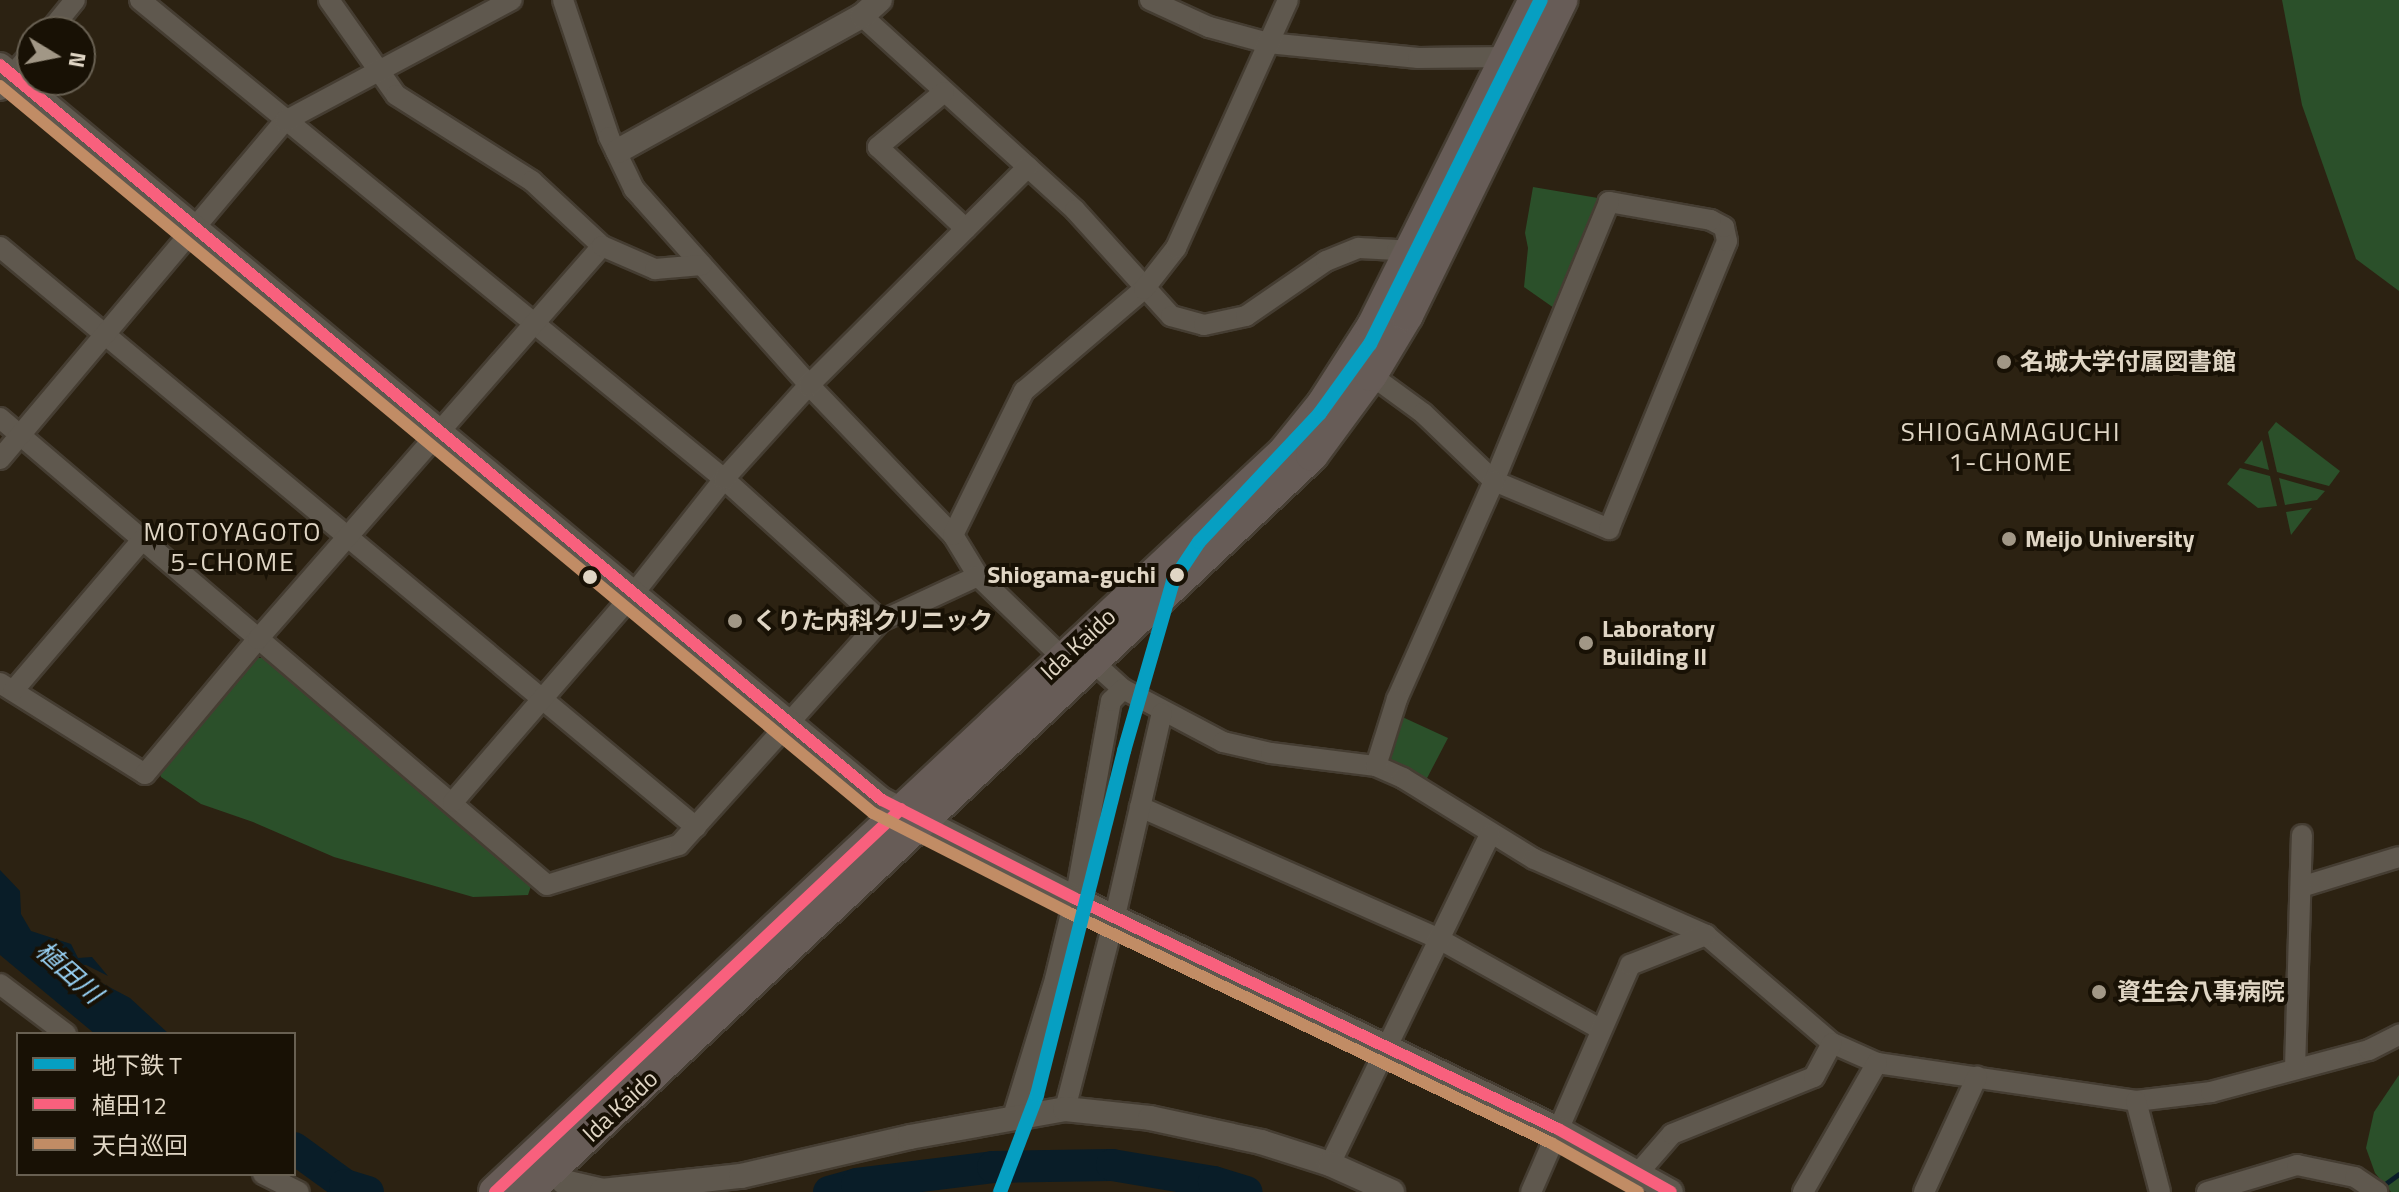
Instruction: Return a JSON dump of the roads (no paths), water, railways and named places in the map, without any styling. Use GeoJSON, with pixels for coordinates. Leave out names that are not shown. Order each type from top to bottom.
{"type":"FeatureCollection","features":[{"type":"Feature","properties":{"kind":"highway","name":"Ida Kaido"},"geometry":{"type":"LineString","coordinates":[[524,1183],[913,815],[1063,658],[1284,452],[1345,372],[1410,255],[1535,0]]}},
{"type":"Feature","properties":{"kind":"highway","name":"Ida Kaido"},"geometry":{"type":"LineString","coordinates":[[913,815],[948,794],[1094,663],[1312,455],[1371,375],[1407,315],[1561,0]]}},
{"type":"Feature","properties":{"kind":"street"},"geometry":{"type":"LineString","coordinates":[[62,16],[75,0]]}},
{"type":"Feature","properties":{"kind":"street"},"geometry":{"type":"LineString","coordinates":[[140,0],[724,479],[881,621]]}},
{"type":"Feature","properties":{"kind":"street"},"geometry":{"type":"LineString","coordinates":[[329,0],[364,54],[380,69],[396,95],[532,181],[602,246],[655,269],[702,265]]}},
{"type":"Feature","properties":{"kind":"street"},"geometry":{"type":"LineString","coordinates":[[0,459],[285,121],[512,0]]}},
{"type":"Feature","properties":{"kind":"street"},"geometry":{"type":"LineString","coordinates":[[563,0],[609,137],[634,189],[809,385],[953,535],[978,576],[1063,658],[1094,663],[1123,689],[1162,713],[1223,742],[1271,753],[1376,766],[1433,795],[1490,835],[1534,859],[1706,935],[1832,1043],[1877,1063],[2136,1101],[2211,1092],[2369,1050],[2399,1035]]}},
{"type":"Feature","properties":{"kind":"street"},"geometry":{"type":"LineString","coordinates":[[1150,0],[1209,27],[1268,43],[1418,58],[1508,57]]}},
{"type":"Feature","properties":{"kind":"street"},"geometry":{"type":"LineString","coordinates":[[953,535],[1024,391],[1144,289],[1176,248],[1288,0]]}},
{"type":"Feature","properties":{"kind":"street"},"geometry":{"type":"LineString","coordinates":[[618,151],[871,8],[944,92],[1075,210],[1171,316],[1204,325],[1246,316],[1326,261],[1359,248],[1397,250],[1410,255]]}},
{"type":"Feature","properties":{"kind":"street"},"geometry":{"type":"LineString","coordinates":[[4,77],[195,227],[882,800],[1074,898],[1558,1129],[1671,1192]]}},
{"type":"Feature","properties":{"kind":"street"},"geometry":{"type":"LineString","coordinates":[[944,92],[878,147],[966,229]]}},
{"type":"Feature","properties":{"kind":"street"},"geometry":{"type":"LineString","coordinates":[[453,802],[634,593],[724,479],[809,385],[1028,167]]}},
{"type":"Feature","properties":{"kind":"street"},"geometry":{"type":"LineString","coordinates":[[1371,375],[1423,413],[1494,481],[1609,529],[1727,241],[1724,227],[1711,220],[1609,202],[1494,481],[1397,699],[1376,766]]}},
{"type":"Feature","properties":{"kind":"street"},"geometry":{"type":"LineString","coordinates":[[143,539],[7,687],[145,774],[258,639],[602,246]]}},
{"type":"Feature","properties":{"kind":"street"},"geometry":{"type":"LineString","coordinates":[[0,247],[696,827]]}},
{"type":"Feature","properties":{"kind":"street"},"geometry":{"type":"LineString","coordinates":[[0,418],[547,885],[679,845],[881,621],[978,576]]}},
{"type":"Feature","properties":{"kind":"street"},"geometry":{"type":"LineString","coordinates":[[1012,1120],[1055,979],[1074,898],[1111,701],[1123,689]]}},
{"type":"Feature","properties":{"kind":"street"},"geometry":{"type":"LineString","coordinates":[[1065,1109],[1115,916],[1162,713]]}},
{"type":"Feature","properties":{"kind":"street"},"geometry":{"type":"LineString","coordinates":[[1140,807],[1439,939],[1600,1029]]}},
{"type":"Feature","properties":{"kind":"street"},"geometry":{"type":"LineString","coordinates":[[1330,1164],[1490,835]]}},
{"type":"Feature","properties":{"kind":"street"},"geometry":{"type":"LineString","coordinates":[[2295,1069],[2302,835]]}},
{"type":"Feature","properties":{"kind":"street"},"geometry":{"type":"LineString","coordinates":[[2301,887],[2399,857]]}},
{"type":"Feature","properties":{"kind":"street"},"geometry":{"type":"LineString","coordinates":[[1531,1192],[1630,965],[1706,935]]}},
{"type":"Feature","properties":{"kind":"street"},"geometry":{"type":"LineString","coordinates":[[0,984],[63,1032]]}},
{"type":"Feature","properties":{"kind":"street"},"geometry":{"type":"LineString","coordinates":[[1639,1172],[1672,1134],[1814,1077],[1832,1043]]}},
{"type":"Feature","properties":{"kind":"street"},"geometry":{"type":"LineString","coordinates":[[1803,1192],[1877,1063]]}},
{"type":"Feature","properties":{"kind":"street"},"geometry":{"type":"LineString","coordinates":[[1924,1192],[1977,1077]]}},
{"type":"Feature","properties":{"kind":"street"},"geometry":{"type":"LineString","coordinates":[[2136,1101],[2160,1192]]}},
{"type":"Feature","properties":{"kind":"street"},"geometry":{"type":"LineString","coordinates":[[524,1183],[564,1182],[602,1191],[726,1178],[910,1137],[1065,1109],[1202,1128],[1330,1164],[1392,1192]]}},
{"type":"Feature","properties":{"kind":"street"},"geometry":{"type":"LineString","coordinates":[[2207,1192],[2297,1165],[2355,1177],[2377,1192]]}},
{"type":"Feature","properties":{"kind":"street"},"geometry":{"type":"LineString","coordinates":[[267,1176],[299,1192]]}},
{"type":"Feature","properties":{"kind":"water"},"geometry":{"type":"Polygon","coordinates":[[[0,870],[20,891],[21,914],[31,931],[71,944],[78,958],[92,957],[108,976],[86,965],[78,965],[77,970],[130,998],[167,1032],[93,1032],[0,955],[0,870]]]}},
{"type":"Feature","properties":{"kind":"waterway","name":"植田川"},"geometry":{"type":"LineString","coordinates":[[296,1149],[345,1185],[368,1192]]}},
{"type":"Feature","properties":{"kind":"waterway","name":"植田川"},"geometry":{"type":"LineString","coordinates":[[829,1192],[857,1184],[993,1167],[1112,1165],[1214,1182],[1247,1192]]}},
{"type":"Feature","properties":{"kind":"waterway"},"geometry":{"type":"LineString","coordinates":[[2385,1184],[2399,1174]]}},
{"type":"Feature","properties":{"kind":"metro line","name":"T"},"geometry":{"type":"LineString","coordinates":[[1000,1192],[1037,1095],[1124,751],[1173,581],[1199,542],[1320,413],[1370,344],[1541,0]]}},
{"type":"Feature","properties":{"kind":"place","name":"名城大学付属図書館"},"geometry":{"type":"Point","coordinates":[2004,362]}},
{"type":"Feature","properties":{"kind":"place","name":"Meijo University"},"geometry":{"type":"Point","coordinates":[2009,539]}},
{"type":"Feature","properties":{"kind":"place","name":"Shiogama-guchi"},"geometry":{"type":"Point","coordinates":[1177,575]}},
{"type":"Feature","properties":{"kind":"place","name":"くりた内科クリニック"},"geometry":{"type":"Point","coordinates":[735,621]}},
{"type":"Feature","properties":{"kind":"place","name":"Laboratory Building II"},"geometry":{"type":"Point","coordinates":[1586,643]}},
{"type":"Feature","properties":{"kind":"place","name":"資生会八事病院"},"geometry":{"type":"Point","coordinates":[2099,992]}},
{"type":"Feature","properties":{"kind":"district","name":"SHIOGAMAGUCHI 1-CHOME"},"geometry":{"type":"Point","coordinates":[2011,447]}},
{"type":"Feature","properties":{"kind":"district","name":"MOTOYAGOTO 5-CHOME"},"geometry":{"type":"Point","coordinates":[233,547]}}]}
